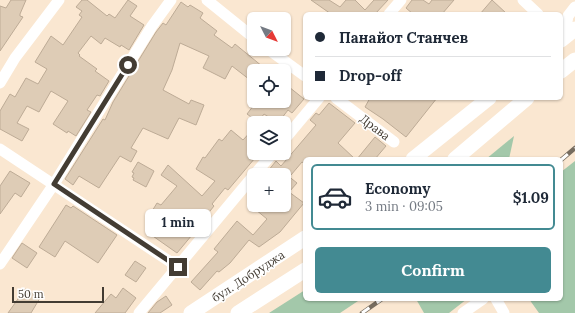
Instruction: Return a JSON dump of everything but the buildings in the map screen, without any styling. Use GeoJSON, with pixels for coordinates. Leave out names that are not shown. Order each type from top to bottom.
{"type":"FeatureCollection","features":[{"type":"Feature","properties":{"kind":"main road"},"geometry":{"type":"LineString","coordinates":[[563,70],[575,60]]}},
{"type":"Feature","properties":{"kind":"main road"},"geometry":{"type":"LineString","coordinates":[[415,157],[487,100]]}},
{"type":"Feature","properties":{"kind":"main road"},"geometry":{"type":"LineString","coordinates":[[457,157],[525,100]]}},
{"type":"Feature","properties":{"kind":"main road","name":"бул. Добруджа"},"geometry":{"type":"LineString","coordinates":[[191,313],[303,239]]}},
{"type":"Feature","properties":{"kind":"main road"},"geometry":{"type":"LineString","coordinates":[[238,313],[303,271]]}},
{"type":"Feature","properties":{"kind":"street"},"geometry":{"type":"LineString","coordinates":[[0,83],[15,58],[59,0]]}},
{"type":"Feature","properties":{"kind":"street"},"geometry":{"type":"LineString","coordinates":[[0,264],[54,184],[152,26],[171,0]]}},
{"type":"Feature","properties":{"kind":"street"},"geometry":{"type":"LineString","coordinates":[[207,0],[247,32]]}},
{"type":"Feature","properties":{"kind":"street"},"geometry":{"type":"LineString","coordinates":[[391,12],[401,0]]}},
{"type":"Feature","properties":{"kind":"street"},"geometry":{"type":"LineString","coordinates":[[523,0],[536,12]]}},
{"type":"Feature","properties":{"kind":"street"},"geometry":{"type":"LineString","coordinates":[[565,36],[568,16],[575,7]]}},
{"type":"Feature","properties":{"kind":"street"},"geometry":{"type":"LineString","coordinates":[[278,56],[303,75]]}},
{"type":"Feature","properties":{"kind":"street"},"geometry":{"type":"LineString","coordinates":[[291,132],[317,100]]}},
{"type":"Feature","properties":{"kind":"street","name":"Драва"},"geometry":{"type":"LineString","coordinates":[[339,100],[394,142]]}},
{"type":"Feature","properties":{"kind":"street"},"geometry":{"type":"LineString","coordinates":[[0,149],[178,267]]}},
{"type":"Feature","properties":{"kind":"street"},"geometry":{"type":"LineString","coordinates":[[260,168],[267,160]]}},
{"type":"Feature","properties":{"kind":"street"},"geometry":{"type":"LineString","coordinates":[[139,313],[247,183]]}},
{"type":"Feature","properties":{"kind":"street"},"geometry":{"type":"LineString","coordinates":[[463,313],[480,301]]}},
{"type":"Feature","properties":{"kind":"street"},"geometry":{"type":"LineString","coordinates":[[497,301],[504,313]]}},
{"type":"Feature","properties":{"kind":"green space"},"geometry":{"type":"Polygon","coordinates":[[[514,136],[509,157],[488,157],[514,136]]]}},
{"type":"Feature","properties":{"kind":"green space"},"geometry":{"type":"Polygon","coordinates":[[[575,161],[575,313],[539,313],[530,301],[563,301],[563,170],[575,161]]]}},
{"type":"Feature","properties":{"kind":"green space"},"geometry":{"type":"Polygon","coordinates":[[[303,291],[303,301],[358,301],[340,313],[269,313],[303,291]]]}},
{"type":"Feature","properties":{"kind":"green space"},"geometry":{"type":"Polygon","coordinates":[[[417,301],[464,301],[449,313],[424,313],[417,301]]]}},
{"type":"Feature","properties":{"kind":"railway"},"geometry":{"type":"LineString","coordinates":[[563,158],[575,148]]}},
{"type":"Feature","properties":{"kind":"railway"},"geometry":{"type":"LineString","coordinates":[[362,313],[379,301]]}},
{"type":"Feature","properties":{"kind":"route"},"geometry":{"type":"LineString","coordinates":[[128,65],[54,184],[178,267]]}}]}
